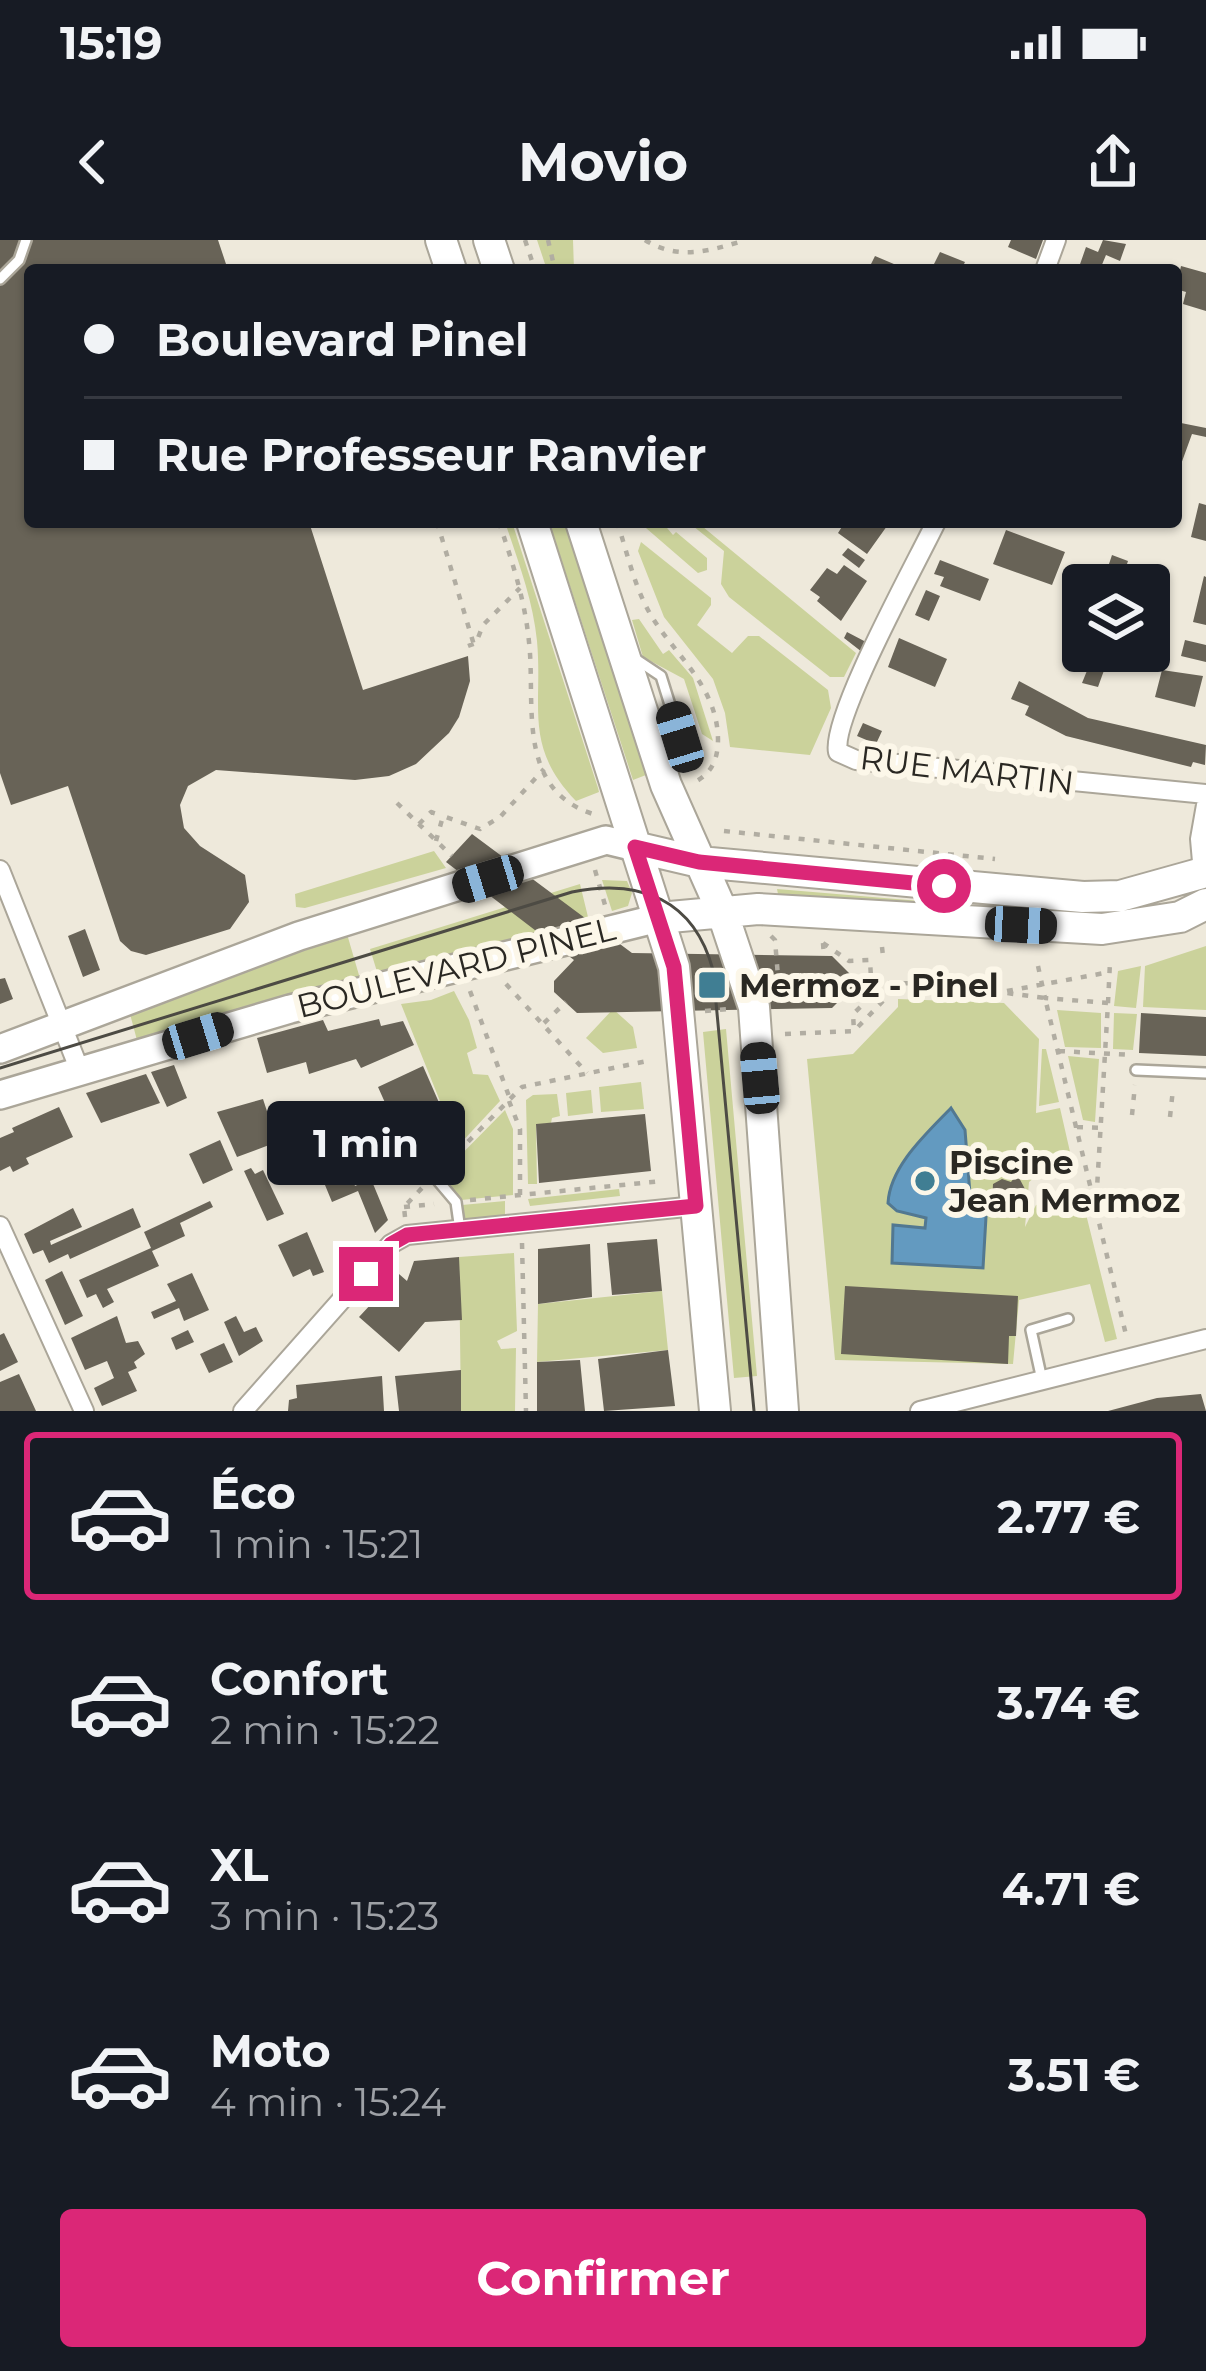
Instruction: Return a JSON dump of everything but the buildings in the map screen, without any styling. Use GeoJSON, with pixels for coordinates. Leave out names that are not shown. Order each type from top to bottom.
{"type":"FeatureCollection","features":[{"type":"Feature","properties":{"kind":"main road"},"geometry":{"type":"LineString","coordinates":[[534,528],[674,967],[715,1411]]}},
{"type":"Feature","properties":{"kind":"main road"},"geometry":{"type":"LineString","coordinates":[[583,528],[661,768],[741,960],[755,1019],[783,1411]]}},
{"type":"Feature","properties":{"kind":"main road","name":"BOULEVARD PINEL"},"geometry":{"type":"LineString","coordinates":[[635,847],[699,862],[1084,897],[1120,896],[1205,872]]}},
{"type":"Feature","properties":{"kind":"main road","name":"BOULEVARD PINEL"},"geometry":{"type":"LineString","coordinates":[[659,918],[758,908],[1102,929],[1180,916],[1206,904]]}},
{"type":"Feature","properties":{"kind":"street","name":"RUE MARTIN"},"geometry":{"type":"LineString","coordinates":[[933,528],[850,700],[835,740],[838,752],[856,760],[1206,794]]}},
{"type":"Feature","properties":{"kind":"street"},"geometry":{"type":"LineString","coordinates":[[1205,872],[1200,839],[1206,805]]}},
{"type":"Feature","properties":{"kind":"street","name":"BOULEVARD PINEL"},"geometry":{"type":"LineString","coordinates":[[0,1049],[299,936],[583,846],[606,840],[635,847]]}},
{"type":"Feature","properties":{"kind":"street"},"geometry":{"type":"LineString","coordinates":[[0,870],[80,1071]]}},
{"type":"Feature","properties":{"kind":"street","name":"BOULEVARD PINEL"},"geometry":{"type":"LineString","coordinates":[[0,1095],[290,1009],[611,926],[659,918]]}},
{"type":"Feature","properties":{"kind":"street"},"geometry":{"type":"LineString","coordinates":[[244,1411],[391,1244],[407,1235],[696,1206]]}},
{"type":"Feature","properties":{"kind":"street"},"geometry":{"type":"LineString","coordinates":[[0,1226],[84,1411]]}},
{"type":"Feature","properties":{"kind":"street"},"geometry":{"type":"LineString","coordinates":[[920,1411],[985,1403],[1042,1380],[1206,1340]]}},
{"type":"Feature","properties":{"kind":"lane"},"geometry":{"type":"LineString","coordinates":[[0,279],[19,260],[26,240]]}},
{"type":"Feature","properties":{"kind":"lane"},"geometry":{"type":"LineString","coordinates":[[521,528],[537,576],[558,604]]}},
{"type":"Feature","properties":{"kind":"lane"},"geometry":{"type":"LineString","coordinates":[[594,528],[624,622],[621,644]]}},
{"type":"Feature","properties":{"kind":"lane"},"geometry":{"type":"LineString","coordinates":[[1136,1070],[1206,1073]]}},
{"type":"Feature","properties":{"kind":"lane"},"geometry":{"type":"LineString","coordinates":[[434,1176],[456,1202],[460,1230]]}},
{"type":"Feature","properties":{"kind":"lane"},"geometry":{"type":"LineString","coordinates":[[1042,1380],[1030,1330],[1068,1319]]}},
{"type":"Feature","properties":{"kind":"path"},"geometry":{"type":"LineString","coordinates":[[645,240],[665,253],[702,253],[746,240]]}},
{"type":"Feature","properties":{"kind":"path"},"geometry":{"type":"LineString","coordinates":[[438,528],[470,646],[483,625],[520,588]]}},
{"type":"Feature","properties":{"kind":"path"},"geometry":{"type":"LineString","coordinates":[[501,528],[520,588],[530,644],[531,741],[569,804],[586,812]]}},
{"type":"Feature","properties":{"kind":"path"},"geometry":{"type":"LineString","coordinates":[[619,528],[644,602],[707,693],[717,726],[718,758],[705,777],[694,783]]}},
{"type":"Feature","properties":{"kind":"path"},"geometry":{"type":"LineString","coordinates":[[419,824],[431,812],[480,829],[500,817],[544,769]]}},
{"type":"Feature","properties":{"kind":"path"},"geometry":{"type":"LineString","coordinates":[[398,803],[452,856]]}},
{"type":"Feature","properties":{"kind":"path"},"geometry":{"type":"LineString","coordinates":[[436,841],[443,816]]}},
{"type":"Feature","properties":{"kind":"path"},"geometry":{"type":"LineString","coordinates":[[724,831],[1000,860]]}},
{"type":"Feature","properties":{"kind":"path"},"geometry":{"type":"LineString","coordinates":[[583,846],[591,855],[611,926]]}},
{"type":"Feature","properties":{"kind":"path"},"geometry":{"type":"LineString","coordinates":[[775,940],[780,1002]]}},
{"type":"Feature","properties":{"kind":"path"},"geometry":{"type":"LineString","coordinates":[[824,957],[823,943],[849,961],[870,960],[872,996],[854,1014],[854,1031]]}},
{"type":"Feature","properties":{"kind":"path"},"geometry":{"type":"LineString","coordinates":[[882,947],[883,956]]}},
{"type":"Feature","properties":{"kind":"path"},"geometry":{"type":"LineString","coordinates":[[1095,1210],[1110,962]]}},
{"type":"Feature","properties":{"kind":"path"},"geometry":{"type":"LineString","coordinates":[[1038,966],[1127,1339]]}},
{"type":"Feature","properties":{"kind":"path"},"geometry":{"type":"LineString","coordinates":[[1002,992],[1110,972]]}},
{"type":"Feature","properties":{"kind":"path"},"geometry":{"type":"LineString","coordinates":[[499,977],[587,1073]]}},
{"type":"Feature","properties":{"kind":"path"},"geometry":{"type":"LineString","coordinates":[[858,982],[937,984],[1108,1003]]}},
{"type":"Feature","properties":{"kind":"path"},"geometry":{"type":"LineString","coordinates":[[467,983],[520,1129],[526,1411]]}},
{"type":"Feature","properties":{"kind":"path"},"geometry":{"type":"LineString","coordinates":[[785,1034],[854,1031],[884,1001]]}},
{"type":"Feature","properties":{"kind":"path"},"geometry":{"type":"LineString","coordinates":[[543,1024],[566,1002]]}},
{"type":"Feature","properties":{"kind":"path"},"geometry":{"type":"LineString","coordinates":[[1058,1051],[1137,1055]]}},
{"type":"Feature","properties":{"kind":"path"},"geometry":{"type":"LineString","coordinates":[[404,1207],[522,1087],[646,1061]]}},
{"type":"Feature","properties":{"kind":"path"},"geometry":{"type":"LineString","coordinates":[[1132,1115],[1136,1070]]}},
{"type":"Feature","properties":{"kind":"path"},"geometry":{"type":"LineString","coordinates":[[1171,1118],[1174,1072]]}},
{"type":"Feature","properties":{"kind":"path"},"geometry":{"type":"LineString","coordinates":[[1077,1126],[1103,1128]]}},
{"type":"Feature","properties":{"kind":"path"},"geometry":{"type":"LineString","coordinates":[[404,1207],[662,1181]]}},
{"type":"Feature","properties":{"kind":"path"},"geometry":{"type":"LineString","coordinates":[[404,1207],[407,1235]]}},
{"type":"Feature","properties":{"kind":"green space"},"geometry":{"type":"Polygon","coordinates":[[[537,240],[573,240],[574,264],[545,264],[537,240]]]}},
{"type":"Feature","properties":{"kind":"green space"},"geometry":{"type":"Polygon","coordinates":[[[507,528],[514,528],[598,788],[599,792],[576,801],[559,781],[542,744],[535,626],[507,528]]]}},
{"type":"Feature","properties":{"kind":"green space"},"geometry":{"type":"Polygon","coordinates":[[[551,528],[566,528],[646,775],[633,780],[551,528]]]}},
{"type":"Feature","properties":{"kind":"green space"},"geometry":{"type":"Polygon","coordinates":[[[646,528],[676,532],[707,558],[707,570],[698,573],[646,528]]]}},
{"type":"Feature","properties":{"kind":"green space"},"geometry":{"type":"Polygon","coordinates":[[[695,528],[704,528],[856,653],[844,677],[830,677],[729,597],[721,584],[724,551],[695,528]]]}},
{"type":"Feature","properties":{"kind":"green space"},"geometry":{"type":"Polygon","coordinates":[[[641,542],[711,598],[697,625],[732,653],[748,636],[759,636],[828,690],[831,708],[810,755],[730,747],[713,679],[664,617],[638,551],[641,542]]]}},
{"type":"Feature","properties":{"kind":"green space"},"geometry":{"type":"Polygon","coordinates":[[[639,619],[663,654],[669,650],[693,678],[713,741],[702,734],[684,679],[643,657],[632,620],[639,619]]]}},
{"type":"Feature","properties":{"kind":"green space"},"geometry":{"type":"Polygon","coordinates":[[[434,851],[446,868],[296,907],[295,894],[434,851]]]}},
{"type":"Feature","properties":{"kind":"green space"},"geometry":{"type":"Polygon","coordinates":[[[602,880],[627,881],[632,893],[628,906],[612,911],[602,880]]]}},
{"type":"Feature","properties":{"kind":"green space"},"geometry":{"type":"Polygon","coordinates":[[[580,884],[588,917],[379,978],[370,949],[580,884]]]}},
{"type":"Feature","properties":{"kind":"green space"},"geometry":{"type":"Polygon","coordinates":[[[777,889],[932,902],[932,908],[778,894],[777,889]]]}},
{"type":"Feature","properties":{"kind":"green space"},"geometry":{"type":"Polygon","coordinates":[[[347,934],[361,982],[138,1044],[130,1014],[347,934]]]}},
{"type":"Feature","properties":{"kind":"green space"},"geometry":{"type":"Polygon","coordinates":[[[1206,946],[1206,1010],[1143,1007],[1145,966],[1206,946]]]}},
{"type":"Feature","properties":{"kind":"green space"},"geometry":{"type":"Polygon","coordinates":[[[1141,966],[1136,1008],[1114,1006],[1118,971],[1141,966]]]}},
{"type":"Feature","properties":{"kind":"green space"},"geometry":{"type":"Polygon","coordinates":[[[454,991],[477,1048],[467,1053],[473,1074],[488,1075],[500,1101],[458,1146],[401,1004],[454,991]]]}},
{"type":"Feature","properties":{"kind":"green space","name":"Piscine Jean Mermoz"},"geometry":{"type":"Polygon","coordinates":[[[898,999],[1004,1003],[1039,1039],[1036,1113],[1060,1108],[1073,1165],[1029,1182],[1025,1227],[1036,1205],[1081,1194],[1117,1339],[1105,1342],[1090,1284],[1019,1300],[1013,1364],[835,1360],[807,1059],[853,1054],[898,1007],[898,999]]]}},
{"type":"Feature","properties":{"kind":"green space"},"geometry":{"type":"Polygon","coordinates":[[[613,1009],[633,1027],[637,1048],[603,1053],[586,1038],[613,1009]]]}},
{"type":"Feature","properties":{"kind":"green space"},"geometry":{"type":"Polygon","coordinates":[[[1057,1010],[1101,1013],[1101,1048],[1065,1047],[1057,1010]]]}},
{"type":"Feature","properties":{"kind":"green space"},"geometry":{"type":"Polygon","coordinates":[[[1114,1013],[1137,1014],[1133,1050],[1113,1049],[1114,1013]]]}},
{"type":"Feature","properties":{"kind":"green space"},"geometry":{"type":"Polygon","coordinates":[[[726,1029],[757,1376],[734,1378],[703,1032],[726,1029]]]}},
{"type":"Feature","properties":{"kind":"green space"},"geometry":{"type":"Polygon","coordinates":[[[1042,1049],[1046,1049],[1059,1102],[1039,1106],[1042,1049]]]}},
{"type":"Feature","properties":{"kind":"green space"},"geometry":{"type":"Polygon","coordinates":[[[1068,1056],[1099,1059],[1095,1122],[1083,1120],[1068,1056]]]}},
{"type":"Feature","properties":{"kind":"green space"},"geometry":{"type":"Polygon","coordinates":[[[641,1082],[644,1109],[601,1112],[599,1087],[641,1082]]]}},
{"type":"Feature","properties":{"kind":"green space"},"geometry":{"type":"Polygon","coordinates":[[[591,1090],[593,1113],[568,1116],[566,1093],[591,1090]]]}},
{"type":"Feature","properties":{"kind":"green space"},"geometry":{"type":"Polygon","coordinates":[[[557,1094],[560,1116],[536,1125],[537,1184],[528,1184],[526,1100],[557,1094]]]}},
{"type":"Feature","properties":{"kind":"green space"},"geometry":{"type":"Polygon","coordinates":[[[505,1110],[513,1129],[513,1195],[461,1200],[439,1177],[505,1110]]]}},
{"type":"Feature","properties":{"kind":"green space"},"geometry":{"type":"Polygon","coordinates":[[[619,1189],[620,1196],[530,1206],[528,1199],[619,1189]]]}},
{"type":"Feature","properties":{"kind":"green space"},"geometry":{"type":"Polygon","coordinates":[[[505,1201],[505,1218],[469,1222],[462,1215],[462,1205],[505,1201]]]}},
{"type":"Feature","properties":{"kind":"green space"},"geometry":{"type":"Polygon","coordinates":[[[514,1253],[517,1331],[497,1341],[501,1349],[516,1348],[515,1411],[461,1411],[459,1257],[514,1253]]]}},
{"type":"Feature","properties":{"kind":"green space"},"geometry":{"type":"Polygon","coordinates":[[[662,1291],[668,1350],[537,1362],[538,1304],[662,1291]]]}},
{"type":"Feature","properties":{"kind":"water"},"geometry":{"type":"Polygon","coordinates":[[[951,1108],[965,1130],[970,1194],[986,1217],[983,1268],[892,1263],[893,1225],[925,1228],[926,1218],[897,1211],[888,1203],[890,1189],[911,1151],[951,1108]]]}},
{"type":"Feature","properties":{"kind":"tram line"},"geometry":{"type":"LineString","coordinates":[[0,1068],[572,892],[620,888],[661,900],[693,926],[713,970],[754,1411]]}},
{"type":"Feature","properties":{"kind":"place","name":"Mermoz - Pinel"},"geometry":{"type":"Point","coordinates":[712,985]}},
{"type":"Feature","properties":{"kind":"place","name":"Piscine Jean Mermoz"},"geometry":{"type":"Point","coordinates":[925,1181]}},
{"type":"Feature","properties":{"kind":"route"},"geometry":{"type":"LineString","coordinates":[[366,1274],[391,1244],[407,1235],[696,1206],[674,967],[635,847],[699,862],[944,886]]}}]}
